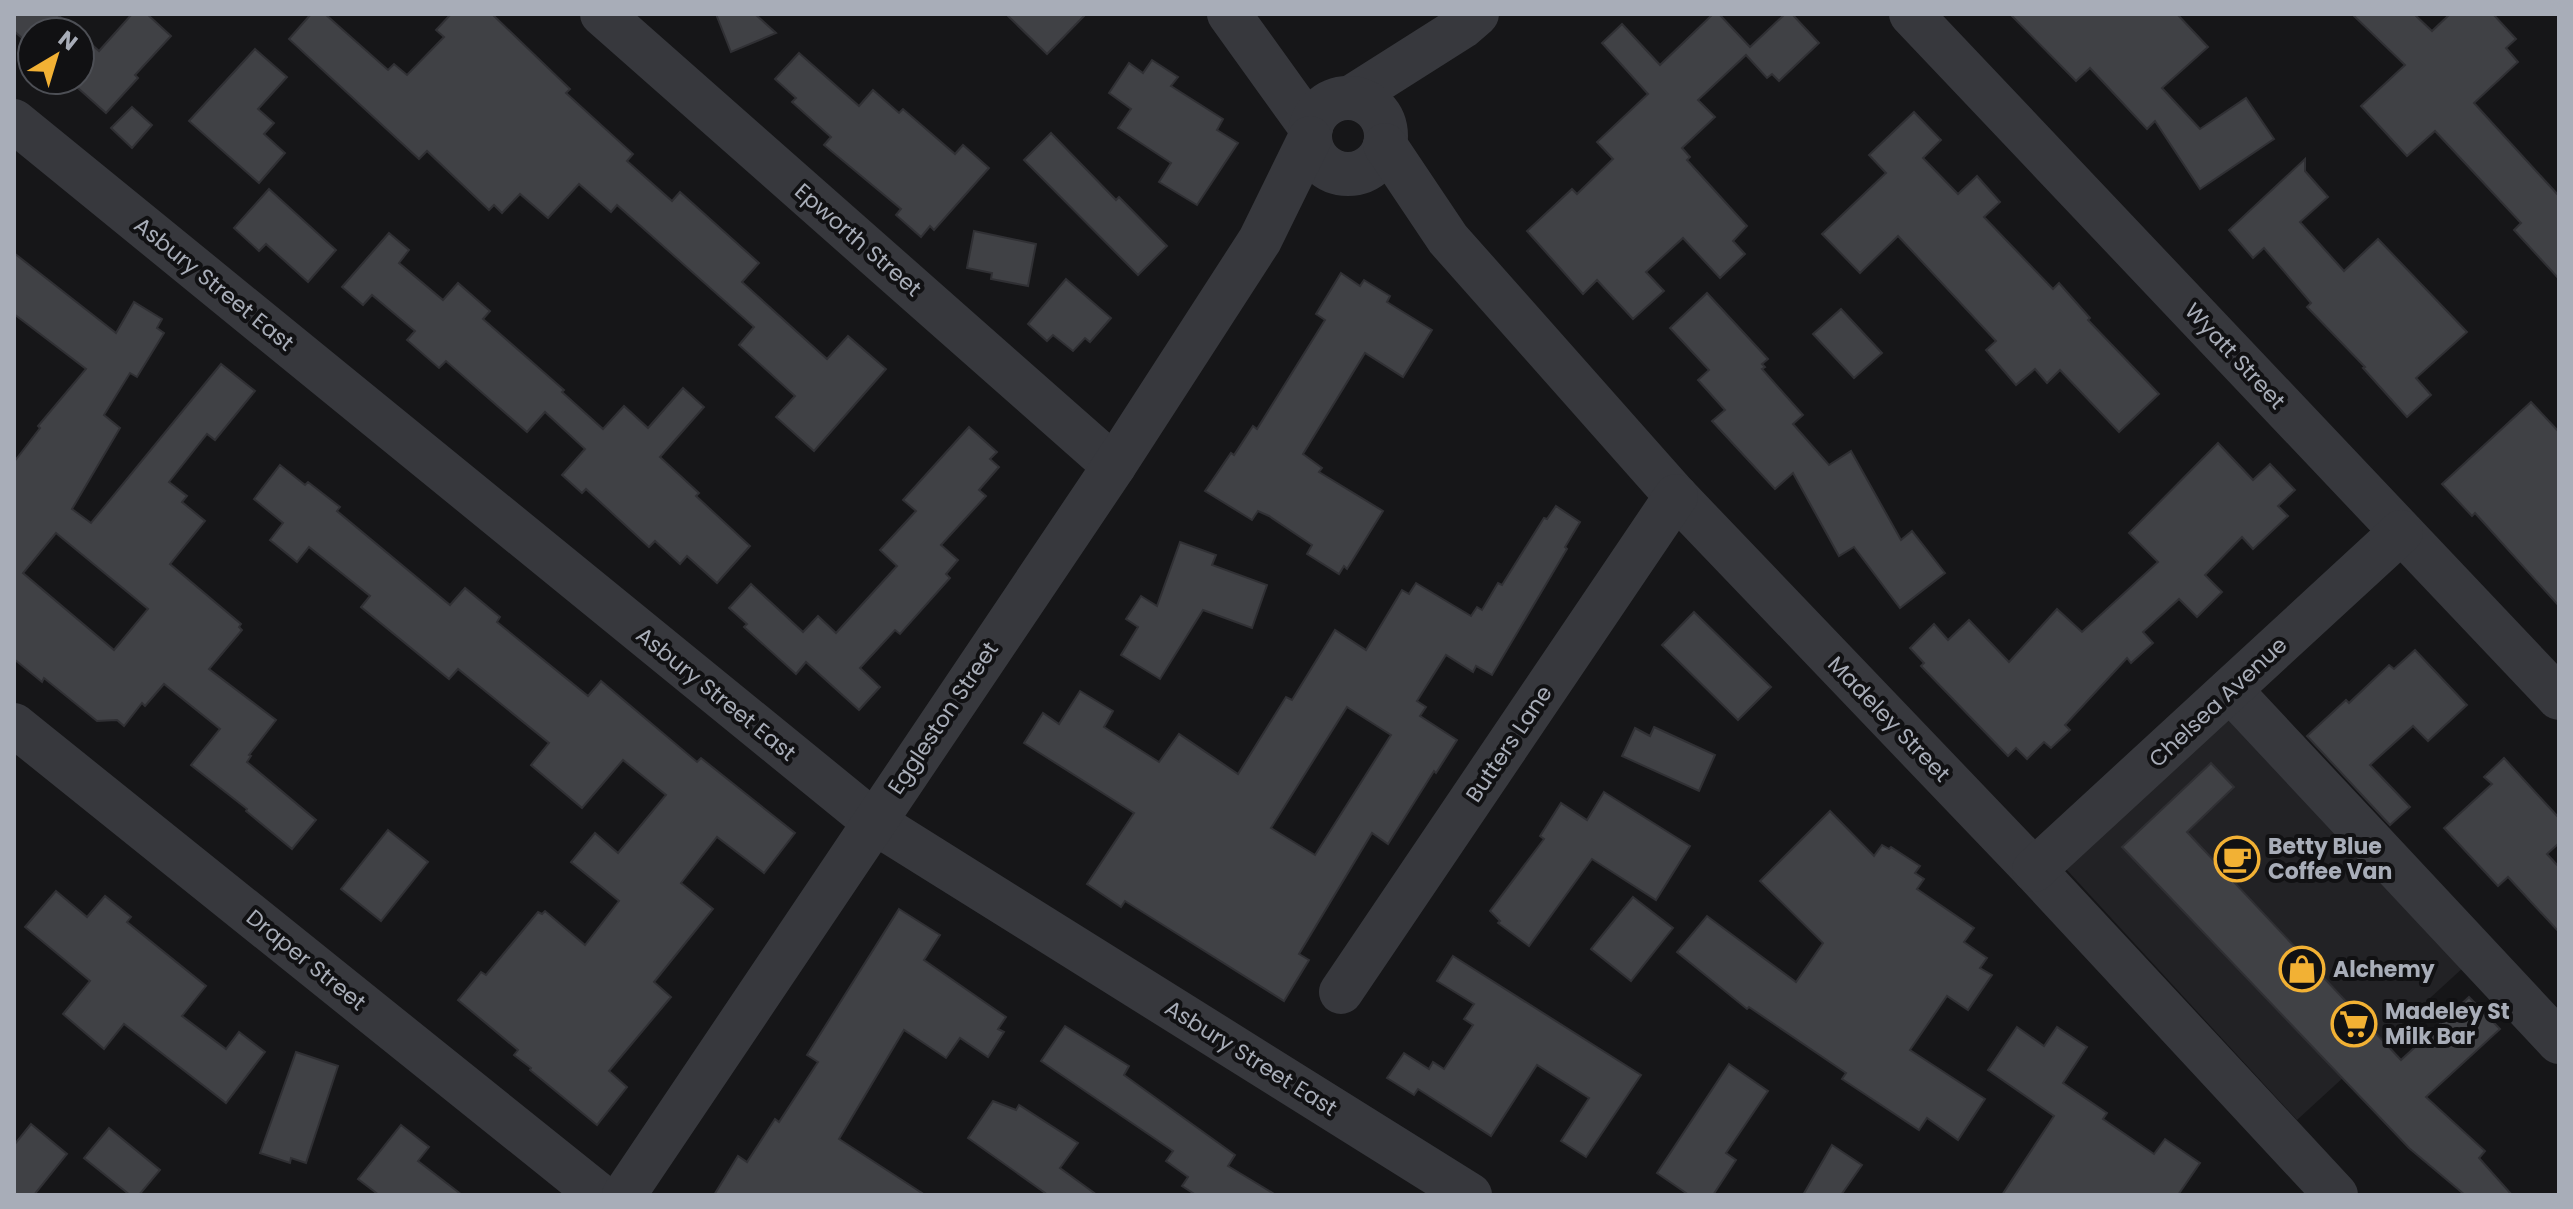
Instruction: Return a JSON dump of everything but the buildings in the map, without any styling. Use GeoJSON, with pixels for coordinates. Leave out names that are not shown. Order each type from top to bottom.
{"type":"FeatureCollection","features":[{"type":"Feature","properties":{"kind":"street","name":"Epworth Street"},"geometry":{"type":"LineString","coordinates":[[602,14],[1114,466]]}},
{"type":"Feature","properties":{"kind":"street"},"geometry":{"type":"LineString","coordinates":[[1229,14],[1327,116]]}},
{"type":"Feature","properties":{"kind":"street"},"geometry":{"type":"LineString","coordinates":[[1237,14],[1327,116]]}},
{"type":"Feature","properties":{"kind":"street","name":"Wyatt Street"},"geometry":{"type":"LineString","coordinates":[[1911,14],[2559,698]]}},
{"type":"Feature","properties":{"kind":"street"},"geometry":{"type":"LineString","coordinates":[[1470,21],[1385,136],[1374,165],[1345,173],[1323,165],[1314,153],[1327,116],[1470,21]]}},
{"type":"Feature","properties":{"kind":"street"},"geometry":{"type":"LineString","coordinates":[[1327,116],[1372,107],[1385,136]]}},
{"type":"Feature","properties":{"kind":"street","name":"Eggleston Street"},"geometry":{"type":"LineString","coordinates":[[624,1195],[1114,466],[1260,240],[1327,116]]}},
{"type":"Feature","properties":{"kind":"street","name":"Asbury Street East"},"geometry":{"type":"LineString","coordinates":[[14,121],[874,822],[1470,1195]]}},
{"type":"Feature","properties":{"kind":"street","name":"Madeley Street"},"geometry":{"type":"LineString","coordinates":[[1385,136],[1448,239],[1676,496],[2034,870],[2336,1195]]}},
{"type":"Feature","properties":{"kind":"street","name":"Eggleston Street"},"geometry":{"type":"LineString","coordinates":[[1260,240],[1345,173]]}},
{"type":"Feature","properties":{"kind":"street","name":"Madeley Street"},"geometry":{"type":"LineString","coordinates":[[1345,173],[1448,239]]}},
{"type":"Feature","properties":{"kind":"street","name":"Butters Lane"},"geometry":{"type":"LineString","coordinates":[[1341,992],[1676,496]]}},
{"type":"Feature","properties":{"kind":"street","name":"Chelsea Avenue"},"geometry":{"type":"LineString","coordinates":[[2034,870],[2401,532]]}},
{"type":"Feature","properties":{"kind":"street"},"geometry":{"type":"LineString","coordinates":[[2230,690],[2559,1042]]}},
{"type":"Feature","properties":{"kind":"street","name":"Draper Street"},"geometry":{"type":"LineString","coordinates":[[14,725],[599,1195]]}},
{"type":"Feature","properties":{"kind":"shaded area"},"geometry":{"type":"Polygon","coordinates":[[[2233,714],[2465,966],[2297,1120],[2066,869],[2233,714]]]}},
{"type":"Feature","properties":{"kind":"place","name":"Betty Blue Coffee Van"},"geometry":{"type":"Point","coordinates":[2237,859]}},
{"type":"Feature","properties":{"kind":"place","name":"Alchemy"},"geometry":{"type":"Point","coordinates":[2302,969]}},
{"type":"Feature","properties":{"kind":"place","name":"Madeley St Milk Bar"},"geometry":{"type":"Point","coordinates":[2354,1024]}}]}
